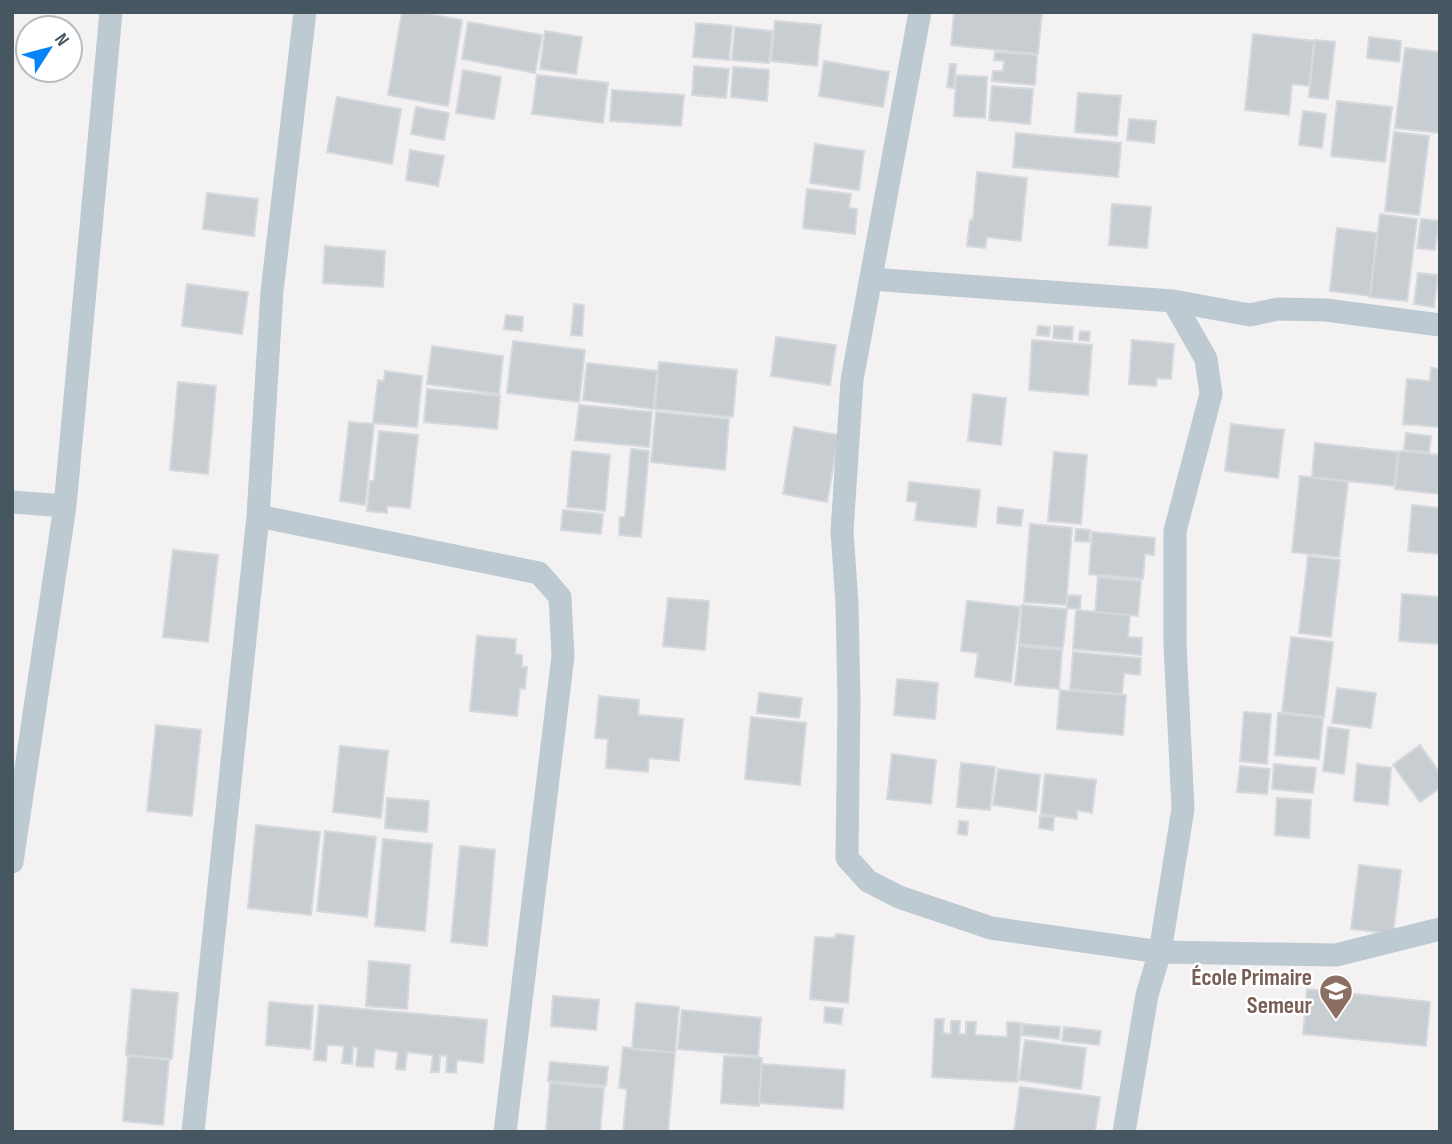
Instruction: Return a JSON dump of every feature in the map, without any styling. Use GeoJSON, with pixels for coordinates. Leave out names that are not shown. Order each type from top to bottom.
{"type":"FeatureCollection","features":[{"type":"Feature","properties":{"kind":"street"},"geometry":{"type":"LineString","coordinates":[[12,862],[65,506],[111,12]]}},
{"type":"Feature","properties":{"kind":"street"},"geometry":{"type":"LineString","coordinates":[[193,1132],[258,516],[272,291],[306,12]]}},
{"type":"Feature","properties":{"kind":"street"},"geometry":{"type":"LineString","coordinates":[[920,12],[852,380],[842,531],[849,701],[847,858],[868,881],[898,897],[991,928],[1160,952],[1336,955],[1440,929]]}},
{"type":"Feature","properties":{"kind":"street"},"geometry":{"type":"LineString","coordinates":[[871,279],[1173,301],[1250,315],[1278,309],[1326,310],[1440,325]]}},
{"type":"Feature","properties":{"kind":"street"},"geometry":{"type":"LineString","coordinates":[[1124,1132],[1147,995],[1160,952],[1183,808],[1175,644],[1175,531],[1211,394],[1206,359],[1173,301]]}},
{"type":"Feature","properties":{"kind":"street"},"geometry":{"type":"LineString","coordinates":[[12,502],[65,506]]}},
{"type":"Feature","properties":{"kind":"street"},"geometry":{"type":"LineString","coordinates":[[258,516],[539,573],[560,597],[563,656],[505,1132]]}},
{"type":"Feature","properties":{"kind":"building"},"geometry":{"type":"Polygon","coordinates":[[[402,12],[418,12],[462,20],[448,106],[388,95],[402,12]]]}},
{"type":"Feature","properties":{"kind":"building"},"geometry":{"type":"Polygon","coordinates":[[[954,12],[1042,12],[1038,54],[951,45],[954,12]]]}},
{"type":"Feature","properties":{"kind":"building"},"geometry":{"type":"Polygon","coordinates":[[[775,21],[821,25],[817,66],[771,61],[775,21]]]}},
{"type":"Feature","properties":{"kind":"building"},"geometry":{"type":"Polygon","coordinates":[[[468,22],[542,35],[535,73],[462,59],[468,22]]]}},
{"type":"Feature","properties":{"kind":"building"},"geometry":{"type":"Polygon","coordinates":[[[696,23],[732,26],[729,60],[693,57],[696,23]]]}},
{"type":"Feature","properties":{"kind":"building"},"geometry":{"type":"Polygon","coordinates":[[[735,27],[772,31],[769,63],[732,60],[735,27]]]}},
{"type":"Feature","properties":{"kind":"building"},"geometry":{"type":"Polygon","coordinates":[[[545,31],[582,37],[576,74],[540,69],[545,31]]]}},
{"type":"Feature","properties":{"kind":"building"},"geometry":{"type":"Polygon","coordinates":[[[1253,34],[1314,41],[1309,86],[1292,84],[1289,115],[1245,110],[1253,34]]]}},
{"type":"Feature","properties":{"kind":"building"},"geometry":{"type":"Polygon","coordinates":[[[1369,37],[1401,41],[1399,62],[1367,58],[1369,37]]]}},
{"type":"Feature","properties":{"kind":"building"},"geometry":{"type":"Polygon","coordinates":[[[1315,40],[1335,42],[1328,99],[1309,97],[1315,40]]]}},
{"type":"Feature","properties":{"kind":"building"},"geometry":{"type":"Polygon","coordinates":[[[1405,48],[1440,52],[1440,133],[1395,128],[1405,48]]]}},
{"type":"Feature","properties":{"kind":"building"},"geometry":{"type":"Polygon","coordinates":[[[995,52],[1037,55],[1035,85],[992,81],[993,71],[1003,71],[1004,61],[994,60],[995,52]]]}},
{"type":"Feature","properties":{"kind":"building"},"geometry":{"type":"Polygon","coordinates":[[[824,61],[889,72],[883,107],[819,96],[824,61]]]}},
{"type":"Feature","properties":{"kind":"building"},"geometry":{"type":"Polygon","coordinates":[[[950,64],[956,64],[954,88],[947,87],[950,64]]]}},
{"type":"Feature","properties":{"kind":"building"},"geometry":{"type":"Polygon","coordinates":[[[694,66],[729,69],[726,98],[692,95],[694,66]]]}},
{"type":"Feature","properties":{"kind":"building"},"geometry":{"type":"Polygon","coordinates":[[[733,67],[769,70],[767,101],[731,97],[733,67]]]}},
{"type":"Feature","properties":{"kind":"building"},"geometry":{"type":"Polygon","coordinates":[[[463,70],[501,77],[494,119],[456,113],[463,70]]]}},
{"type":"Feature","properties":{"kind":"building"},"geometry":{"type":"Polygon","coordinates":[[[537,75],[608,83],[603,123],[532,114],[537,75]]]}},
{"type":"Feature","properties":{"kind":"building"},"geometry":{"type":"Polygon","coordinates":[[[956,75],[987,77],[985,118],[954,116],[956,75]]]}},
{"type":"Feature","properties":{"kind":"building"},"geometry":{"type":"Polygon","coordinates":[[[992,86],[1033,89],[1030,124],[989,120],[992,86]]]}},
{"type":"Feature","properties":{"kind":"building"},"geometry":{"type":"Polygon","coordinates":[[[612,90],[684,95],[681,126],[610,121],[612,90]]]}},
{"type":"Feature","properties":{"kind":"building"},"geometry":{"type":"Polygon","coordinates":[[[1078,93],[1121,96],[1117,136],[1075,132],[1078,93]]]}},
{"type":"Feature","properties":{"kind":"building"},"geometry":{"type":"Polygon","coordinates":[[[337,97],[401,109],[392,164],[327,152],[337,97]]]}},
{"type":"Feature","properties":{"kind":"building"},"geometry":{"type":"Polygon","coordinates":[[[1337,101],[1392,107],[1385,162],[1331,156],[1337,101]]]}},
{"type":"Feature","properties":{"kind":"building"},"geometry":{"type":"Polygon","coordinates":[[[416,107],[449,113],[444,140],[411,134],[416,107]]]}},
{"type":"Feature","properties":{"kind":"building"},"geometry":{"type":"Polygon","coordinates":[[[1303,111],[1326,114],[1322,148],[1299,145],[1303,111]]]}},
{"type":"Feature","properties":{"kind":"building"},"geometry":{"type":"Polygon","coordinates":[[[1129,119],[1156,121],[1154,143],[1127,140],[1129,119]]]}},
{"type":"Feature","properties":{"kind":"building"},"geometry":{"type":"Polygon","coordinates":[[[1394,132],[1429,136],[1419,215],[1385,211],[1394,132]]]}},
{"type":"Feature","properties":{"kind":"building"},"geometry":{"type":"Polygon","coordinates":[[[1016,133],[1121,143],[1118,177],[1013,167],[1016,133]]]}},
{"type":"Feature","properties":{"kind":"building"},"geometry":{"type":"Polygon","coordinates":[[[815,144],[864,151],[859,190],[810,183],[815,144]]]}},
{"type":"Feature","properties":{"kind":"building"},"geometry":{"type":"Polygon","coordinates":[[[410,150],[444,156],[438,186],[406,180],[410,150]]]}},
{"type":"Feature","properties":{"kind":"building"},"geometry":{"type":"Polygon","coordinates":[[[977,172],[1027,178],[1021,241],[987,237],[985,248],[967,246],[970,220],[973,220],[977,172]]]}},
{"type":"Feature","properties":{"kind":"building"},"geometry":{"type":"Polygon","coordinates":[[[807,189],[851,194],[849,208],[857,209],[855,234],[803,228],[807,189]]]}},
{"type":"Feature","properties":{"kind":"building"},"geometry":{"type":"Polygon","coordinates":[[[207,193],[258,199],[254,236],[203,229],[207,193]]]}},
{"type":"Feature","properties":{"kind":"building"},"geometry":{"type":"Polygon","coordinates":[[[1112,204],[1151,207],[1147,248],[1109,245],[1112,204]]]}},
{"type":"Feature","properties":{"kind":"building"},"geometry":{"type":"Polygon","coordinates":[[[1380,214],[1417,219],[1407,301],[1370,297],[1380,214]]]}},
{"type":"Feature","properties":{"kind":"building"},"geometry":{"type":"Polygon","coordinates":[[[1421,219],[1439,221],[1435,250],[1417,248],[1421,219]]]}},
{"type":"Feature","properties":{"kind":"building"},"geometry":{"type":"Polygon","coordinates":[[[1337,228],[1377,233],[1370,296],[1330,291],[1337,228]]]}},
{"type":"Feature","properties":{"kind":"building"},"geometry":{"type":"Polygon","coordinates":[[[325,246],[385,251],[383,287],[323,283],[325,246]]]}},
{"type":"Feature","properties":{"kind":"building"},"geometry":{"type":"Polygon","coordinates":[[[1418,273],[1438,275],[1434,307],[1414,304],[1418,273]]]}},
{"type":"Feature","properties":{"kind":"building"},"geometry":{"type":"Polygon","coordinates":[[[187,284],[248,292],[242,334],[182,326],[187,284]]]}},
{"type":"Feature","properties":{"kind":"building"},"geometry":{"type":"Polygon","coordinates":[[[574,304],[584,305],[582,336],[571,335],[574,304]]]}},
{"type":"Feature","properties":{"kind":"building"},"geometry":{"type":"Polygon","coordinates":[[[506,315],[523,317],[522,331],[504,329],[506,315]]]}},
{"type":"Feature","properties":{"kind":"building"},"geometry":{"type":"Polygon","coordinates":[[[1038,326],[1050,327],[1049,336],[1037,335],[1038,326]]]}},
{"type":"Feature","properties":{"kind":"building"},"geometry":{"type":"Polygon","coordinates":[[[1054,326],[1073,327],[1072,340],[1053,338],[1054,326]]]}},
{"type":"Feature","properties":{"kind":"building"},"geometry":{"type":"Polygon","coordinates":[[[1080,331],[1090,332],[1089,341],[1079,340],[1080,331]]]}},
{"type":"Feature","properties":{"kind":"building"},"geometry":{"type":"Polygon","coordinates":[[[776,337],[836,345],[830,385],[771,376],[776,337]]]}},
{"type":"Feature","properties":{"kind":"building"},"geometry":{"type":"Polygon","coordinates":[[[1032,340],[1092,345],[1088,395],[1029,390],[1032,340]]]}},
{"type":"Feature","properties":{"kind":"building"},"geometry":{"type":"Polygon","coordinates":[[[1132,340],[1174,344],[1171,379],[1157,378],[1156,386],[1129,384],[1132,340]]]}},
{"type":"Feature","properties":{"kind":"building"},"geometry":{"type":"Polygon","coordinates":[[[513,341],[585,350],[579,402],[507,393],[513,341]]]}},
{"type":"Feature","properties":{"kind":"building"},"geometry":{"type":"Polygon","coordinates":[[[432,346],[503,356],[499,394],[427,384],[432,346]]]}},
{"type":"Feature","properties":{"kind":"building"},"geometry":{"type":"Polygon","coordinates":[[[659,362],[737,370],[733,417],[655,409],[659,362]]]}},
{"type":"Feature","properties":{"kind":"building"},"geometry":{"type":"Polygon","coordinates":[[[587,363],[657,371],[653,409],[583,400],[587,363]]]}},
{"type":"Feature","properties":{"kind":"building"},"geometry":{"type":"Polygon","coordinates":[[[1431,368],[1440,369],[1439,427],[1403,424],[1407,379],[1430,381],[1431,368]]]}},
{"type":"Feature","properties":{"kind":"building"},"geometry":{"type":"Polygon","coordinates":[[[385,371],[422,376],[417,427],[373,423],[378,380],[384,381],[385,371]]]}},
{"type":"Feature","properties":{"kind":"building"},"geometry":{"type":"Polygon","coordinates":[[[178,382],[216,386],[208,474],[170,470],[178,382]]]}},
{"type":"Feature","properties":{"kind":"building"},"geometry":{"type":"Polygon","coordinates":[[[427,389],[500,396],[497,429],[424,422],[427,389]]]}},
{"type":"Feature","properties":{"kind":"building"},"geometry":{"type":"Polygon","coordinates":[[[973,394],[1006,398],[1001,445],[968,441],[973,394]]]}},
{"type":"Feature","properties":{"kind":"building"},"geometry":{"type":"Polygon","coordinates":[[[579,405],[652,412],[649,447],[575,440],[579,405]]]}},
{"type":"Feature","properties":{"kind":"building"},"geometry":{"type":"Polygon","coordinates":[[[656,412],[729,419],[725,470],[651,462],[656,412]]]}},
{"type":"Feature","properties":{"kind":"building"},"geometry":{"type":"Polygon","coordinates":[[[349,422],[374,424],[365,505],[340,501],[349,422]]]}},
{"type":"Feature","properties":{"kind":"building"},"geometry":{"type":"Polygon","coordinates":[[[1231,424],[1284,430],[1278,478],[1225,471],[1231,424]]]}},
{"type":"Feature","properties":{"kind":"building"},"geometry":{"type":"Polygon","coordinates":[[[794,427],[839,435],[827,502],[783,494],[794,427]]]}},
{"type":"Feature","properties":{"kind":"building"},"geometry":{"type":"Polygon","coordinates":[[[379,431],[418,435],[410,508],[387,506],[387,513],[367,511],[370,481],[374,481],[379,431]]]}},
{"type":"Feature","properties":{"kind":"building"},"geometry":{"type":"Polygon","coordinates":[[[1406,433],[1431,436],[1429,452],[1404,450],[1406,433]]]}},
{"type":"Feature","properties":{"kind":"building"},"geometry":{"type":"Polygon","coordinates":[[[1315,443],[1398,452],[1394,486],[1312,477],[1315,443]]]}},
{"type":"Feature","properties":{"kind":"building"},"geometry":{"type":"Polygon","coordinates":[[[631,449],[649,451],[641,537],[619,535],[620,517],[625,517],[631,449]]]}},
{"type":"Feature","properties":{"kind":"building"},"geometry":{"type":"Polygon","coordinates":[[[572,451],[610,455],[605,511],[567,507],[572,451]]]}},
{"type":"Feature","properties":{"kind":"building"},"geometry":{"type":"Polygon","coordinates":[[[1399,451],[1440,455],[1440,494],[1395,489],[1399,451]]]}},
{"type":"Feature","properties":{"kind":"building"},"geometry":{"type":"Polygon","coordinates":[[[1054,452],[1087,455],[1081,524],[1048,521],[1054,452]]]}},
{"type":"Feature","properties":{"kind":"building"},"geometry":{"type":"Polygon","coordinates":[[[1300,476],[1348,482],[1339,557],[1292,552],[1300,476]]]}},
{"type":"Feature","properties":{"kind":"building"},"geometry":{"type":"Polygon","coordinates":[[[909,482],[980,490],[976,527],[915,520],[917,502],[907,501],[909,482]]]}},
{"type":"Feature","properties":{"kind":"building"},"geometry":{"type":"Polygon","coordinates":[[[1412,505],[1440,508],[1440,554],[1408,551],[1412,505]]]}},
{"type":"Feature","properties":{"kind":"building"},"geometry":{"type":"Polygon","coordinates":[[[998,507],[1023,510],[1021,526],[997,523],[998,507]]]}},
{"type":"Feature","properties":{"kind":"building"},"geometry":{"type":"Polygon","coordinates":[[[563,510],[603,514],[601,534],[561,530],[563,510]]]}},
{"type":"Feature","properties":{"kind":"building"},"geometry":{"type":"Polygon","coordinates":[[[1030,524],[1072,528],[1066,605],[1024,602],[1030,524]]]}},
{"type":"Feature","properties":{"kind":"building"},"geometry":{"type":"Polygon","coordinates":[[[1076,529],[1090,530],[1089,542],[1075,541],[1076,529]]]}},
{"type":"Feature","properties":{"kind":"building"},"geometry":{"type":"Polygon","coordinates":[[[1092,532],[1155,538],[1154,555],[1145,554],[1143,579],[1089,574],[1092,532]]]}},
{"type":"Feature","properties":{"kind":"building"},"geometry":{"type":"Polygon","coordinates":[[[173,550],[218,555],[208,642],[163,637],[173,550]]]}},
{"type":"Feature","properties":{"kind":"building"},"geometry":{"type":"Polygon","coordinates":[[[1308,556],[1340,560],[1331,637],[1299,633],[1308,556]]]}},
{"type":"Feature","properties":{"kind":"building"},"geometry":{"type":"Polygon","coordinates":[[[1098,577],[1141,581],[1138,616],[1095,612],[1098,577]]]}},
{"type":"Feature","properties":{"kind":"building"},"geometry":{"type":"Polygon","coordinates":[[[1402,594],[1440,597],[1440,644],[1399,641],[1402,594]]]}},
{"type":"Feature","properties":{"kind":"building"},"geometry":{"type":"Polygon","coordinates":[[[1068,595],[1081,596],[1080,609],[1067,608],[1068,595]]]}},
{"type":"Feature","properties":{"kind":"building"},"geometry":{"type":"Polygon","coordinates":[[[668,598],[709,601],[705,650],[663,646],[668,598]]]}},
{"type":"Feature","properties":{"kind":"building"},"geometry":{"type":"Polygon","coordinates":[[[967,601],[1020,607],[1011,682],[975,677],[978,653],[961,651],[967,601]]]}},
{"type":"Feature","properties":{"kind":"building"},"geometry":{"type":"Polygon","coordinates":[[[1022,605],[1067,609],[1063,648],[1019,644],[1022,605]]]}},
{"type":"Feature","properties":{"kind":"building"},"geometry":{"type":"Polygon","coordinates":[[[1076,610],[1130,615],[1128,637],[1142,638],[1141,655],[1073,649],[1076,610]]]}},
{"type":"Feature","properties":{"kind":"building"},"geometry":{"type":"Polygon","coordinates":[[[477,636],[516,639],[515,654],[522,655],[522,667],[527,667],[525,689],[520,688],[517,716],[470,711],[477,636]]]}},
{"type":"Feature","properties":{"kind":"building"},"geometry":{"type":"Polygon","coordinates":[[[1291,637],[1333,642],[1324,717],[1282,712],[1291,637]]]}},
{"type":"Feature","properties":{"kind":"building"},"geometry":{"type":"Polygon","coordinates":[[[1019,646],[1062,650],[1059,689],[1015,685],[1019,646]]]}},
{"type":"Feature","properties":{"kind":"building"},"geometry":{"type":"Polygon","coordinates":[[[1073,652],[1141,658],[1140,675],[1124,673],[1122,694],[1070,689],[1073,652]]]}},
{"type":"Feature","properties":{"kind":"building"},"geometry":{"type":"Polygon","coordinates":[[[897,679],[938,683],[935,719],[894,715],[897,679]]]}},
{"type":"Feature","properties":{"kind":"building"},"geometry":{"type":"Polygon","coordinates":[[[1337,688],[1376,693],[1371,728],[1332,723],[1337,688]]]}},
{"type":"Feature","properties":{"kind":"building"},"geometry":{"type":"Polygon","coordinates":[[[1060,690],[1126,695],[1123,735],[1057,729],[1060,690]]]}},
{"type":"Feature","properties":{"kind":"building"},"geometry":{"type":"Polygon","coordinates":[[[759,693],[802,698],[799,718],[757,713],[759,693]]]}},
{"type":"Feature","properties":{"kind":"building"},"geometry":{"type":"Polygon","coordinates":[[[599,696],[639,700],[638,715],[683,719],[679,761],[649,758],[648,772],[606,768],[608,739],[595,738],[599,696]]]}},
{"type":"Feature","properties":{"kind":"building"},"geometry":{"type":"Polygon","coordinates":[[[1244,712],[1271,714],[1267,764],[1240,761],[1244,712]]]}},
{"type":"Feature","properties":{"kind":"building"},"geometry":{"type":"Polygon","coordinates":[[[1278,713],[1323,718],[1319,759],[1275,755],[1278,713]]]}},
{"type":"Feature","properties":{"kind":"building"},"geometry":{"type":"Polygon","coordinates":[[[751,717],[806,723],[800,785],[745,779],[751,717]]]}},
{"type":"Feature","properties":{"kind":"building"},"geometry":{"type":"Polygon","coordinates":[[[156,725],[201,730],[192,816],[147,811],[156,725]]]}},
{"type":"Feature","properties":{"kind":"building"},"geometry":{"type":"Polygon","coordinates":[[[1328,727],[1349,730],[1344,774],[1323,771],[1328,727]]]}},
{"type":"Feature","properties":{"kind":"building"},"geometry":{"type":"Polygon","coordinates":[[[1420,745],[1440,773],[1440,788],[1420,802],[1393,765],[1420,745]]]}},
{"type":"Feature","properties":{"kind":"building"},"geometry":{"type":"Polygon","coordinates":[[[340,746],[388,751],[381,818],[333,812],[340,746]]]}},
{"type":"Feature","properties":{"kind":"building"},"geometry":{"type":"Polygon","coordinates":[[[892,754],[936,760],[931,804],[887,799],[892,754]]]}},
{"type":"Feature","properties":{"kind":"building"},"geometry":{"type":"Polygon","coordinates":[[[961,763],[995,767],[990,810],[957,807],[961,763]]]}},
{"type":"Feature","properties":{"kind":"building"},"geometry":{"type":"Polygon","coordinates":[[[1274,764],[1316,768],[1313,793],[1272,789],[1274,764]]]}},
{"type":"Feature","properties":{"kind":"building"},"geometry":{"type":"Polygon","coordinates":[[[1357,764],[1391,768],[1388,805],[1354,801],[1357,764]]]}},
{"type":"Feature","properties":{"kind":"building"},"geometry":{"type":"Polygon","coordinates":[[[1240,766],[1270,769],[1267,794],[1237,792],[1240,766]]]}},
{"type":"Feature","properties":{"kind":"building"},"geometry":{"type":"Polygon","coordinates":[[[998,769],[1040,775],[1036,811],[993,805],[998,769]]]}},
{"type":"Feature","properties":{"kind":"building"},"geometry":{"type":"Polygon","coordinates":[[[1045,774],[1096,780],[1092,813],[1077,810],[1077,819],[1041,814],[1045,774]]]}},
{"type":"Feature","properties":{"kind":"building"},"geometry":{"type":"Polygon","coordinates":[[[387,798],[429,801],[427,832],[385,828],[387,798]]]}},
{"type":"Feature","properties":{"kind":"building"},"geometry":{"type":"Polygon","coordinates":[[[1277,798],[1311,800],[1309,838],[1275,835],[1277,798]]]}},
{"type":"Feature","properties":{"kind":"building"},"geometry":{"type":"Polygon","coordinates":[[[1040,816],[1054,817],[1053,830],[1039,828],[1040,816]]]}},
{"type":"Feature","properties":{"kind":"building"},"geometry":{"type":"Polygon","coordinates":[[[959,821],[968,822],[967,835],[958,834],[959,821]]]}},
{"type":"Feature","properties":{"kind":"building"},"geometry":{"type":"Polygon","coordinates":[[[256,825],[320,832],[311,915],[248,908],[256,825]]]}},
{"type":"Feature","properties":{"kind":"building"},"geometry":{"type":"Polygon","coordinates":[[[325,831],[376,837],[367,917],[317,911],[325,831]]]}},
{"type":"Feature","properties":{"kind":"building"},"geometry":{"type":"Polygon","coordinates":[[[383,839],[432,844],[425,931],[375,926],[383,839]]]}},
{"type":"Feature","properties":{"kind":"building"},"geometry":{"type":"Polygon","coordinates":[[[460,846],[495,850],[487,946],[451,942],[460,846]]]}},
{"type":"Feature","properties":{"kind":"building"},"geometry":{"type":"Polygon","coordinates":[[[1359,865],[1401,870],[1393,934],[1351,929],[1359,865]]]}},
{"type":"Feature","properties":{"kind":"building"},"geometry":{"type":"Polygon","coordinates":[[[836,934],[854,936],[848,1003],[810,999],[815,937],[835,938],[836,934]]]}},
{"type":"Feature","properties":{"kind":"building"},"geometry":{"type":"Polygon","coordinates":[[[369,961],[410,965],[407,1009],[366,1006],[369,961]]]}},
{"type":"Feature","properties":{"kind":"building"},"geometry":{"type":"Polygon","coordinates":[[[132,989],[178,993],[172,1059],[126,1055],[132,989]]]}},
{"type":"Feature","properties":{"kind":"building"},"geometry":{"type":"Polygon","coordinates":[[[1307,989],[1430,1002],[1426,1046],[1303,1034],[1307,989]]]}},
{"type":"Feature","properties":{"kind":"building"},"geometry":{"type":"Polygon","coordinates":[[[553,996],[599,1000],[596,1030],[551,1026],[553,996]]]}},
{"type":"Feature","properties":{"kind":"building"},"geometry":{"type":"Polygon","coordinates":[[[269,1002],[313,1006],[310,1049],[266,1045],[269,1002]]]}},
{"type":"Feature","properties":{"kind":"building"},"geometry":{"type":"Polygon","coordinates":[[[636,1003],[679,1007],[675,1053],[632,1049],[636,1003]]]}},
{"type":"Feature","properties":{"kind":"building"},"geometry":{"type":"Polygon","coordinates":[[[319,1005],[487,1020],[483,1063],[457,1060],[456,1073],[446,1072],[447,1056],[440,1055],[439,1072],[431,1072],[433,1055],[407,1052],[405,1070],[396,1069],[398,1052],[375,1049],[373,1067],[356,1066],[358,1048],[353,1047],[352,1064],[342,1063],[344,1046],[327,1045],[326,1061],[314,1060],[319,1005]]]}},
{"type":"Feature","properties":{"kind":"building"},"geometry":{"type":"Polygon","coordinates":[[[825,1007],[843,1009],[841,1024],[824,1022],[825,1007]]]}},
{"type":"Feature","properties":{"kind":"building"},"geometry":{"type":"Polygon","coordinates":[[[682,1010],[761,1018],[758,1056],[678,1049],[682,1010]]]}},
{"type":"Feature","properties":{"kind":"building"},"geometry":{"type":"Polygon","coordinates":[[[935,1019],[944,1019],[943,1033],[951,1034],[951,1021],[960,1021],[959,1034],[966,1034],[966,1022],[976,1022],[975,1035],[1007,1037],[1007,1022],[1021,1023],[1017,1082],[932,1077],[935,1019]]]}},
{"type":"Feature","properties":{"kind":"building"},"geometry":{"type":"Polygon","coordinates":[[[1023,1024],[1060,1027],[1059,1039],[1022,1035],[1023,1024]]]}},
{"type":"Feature","properties":{"kind":"building"},"geometry":{"type":"Polygon","coordinates":[[[1064,1027],[1101,1031],[1099,1045],[1062,1041],[1064,1027]]]}},
{"type":"Feature","properties":{"kind":"building"},"geometry":{"type":"Polygon","coordinates":[[[1025,1040],[1086,1048],[1081,1089],[1019,1080],[1025,1040]]]}},
{"type":"Feature","properties":{"kind":"building"},"geometry":{"type":"Polygon","coordinates":[[[623,1047],[675,1053],[668,1132],[623,1132],[627,1089],[619,1088],[623,1047]]]}},
{"type":"Feature","properties":{"kind":"building"},"geometry":{"type":"Polygon","coordinates":[[[128,1056],[169,1060],[163,1125],[123,1121],[128,1056]]]}},
{"type":"Feature","properties":{"kind":"building"},"geometry":{"type":"Polygon","coordinates":[[[724,1056],[762,1058],[759,1106],[721,1103],[724,1056]]]}},
{"type":"Feature","properties":{"kind":"building"},"geometry":{"type":"Polygon","coordinates":[[[550,1062],[608,1067],[606,1086],[548,1081],[550,1062]]]}},
{"type":"Feature","properties":{"kind":"building"},"geometry":{"type":"Polygon","coordinates":[[[762,1064],[845,1070],[843,1109],[759,1103],[762,1064]]]}},
{"type":"Feature","properties":{"kind":"building"},"geometry":{"type":"Polygon","coordinates":[[[550,1083],[604,1088],[600,1132],[546,1132],[550,1083]]]}},
{"type":"Feature","properties":{"kind":"building"},"geometry":{"type":"Polygon","coordinates":[[[1020,1087],[1100,1097],[1095,1132],[1014,1132],[1020,1087]]]}},
{"type":"Feature","properties":{"kind":"place","name":"École Primaire Semeur"},"geometry":{"type":"Point","coordinates":[1336,1021]}}]}
